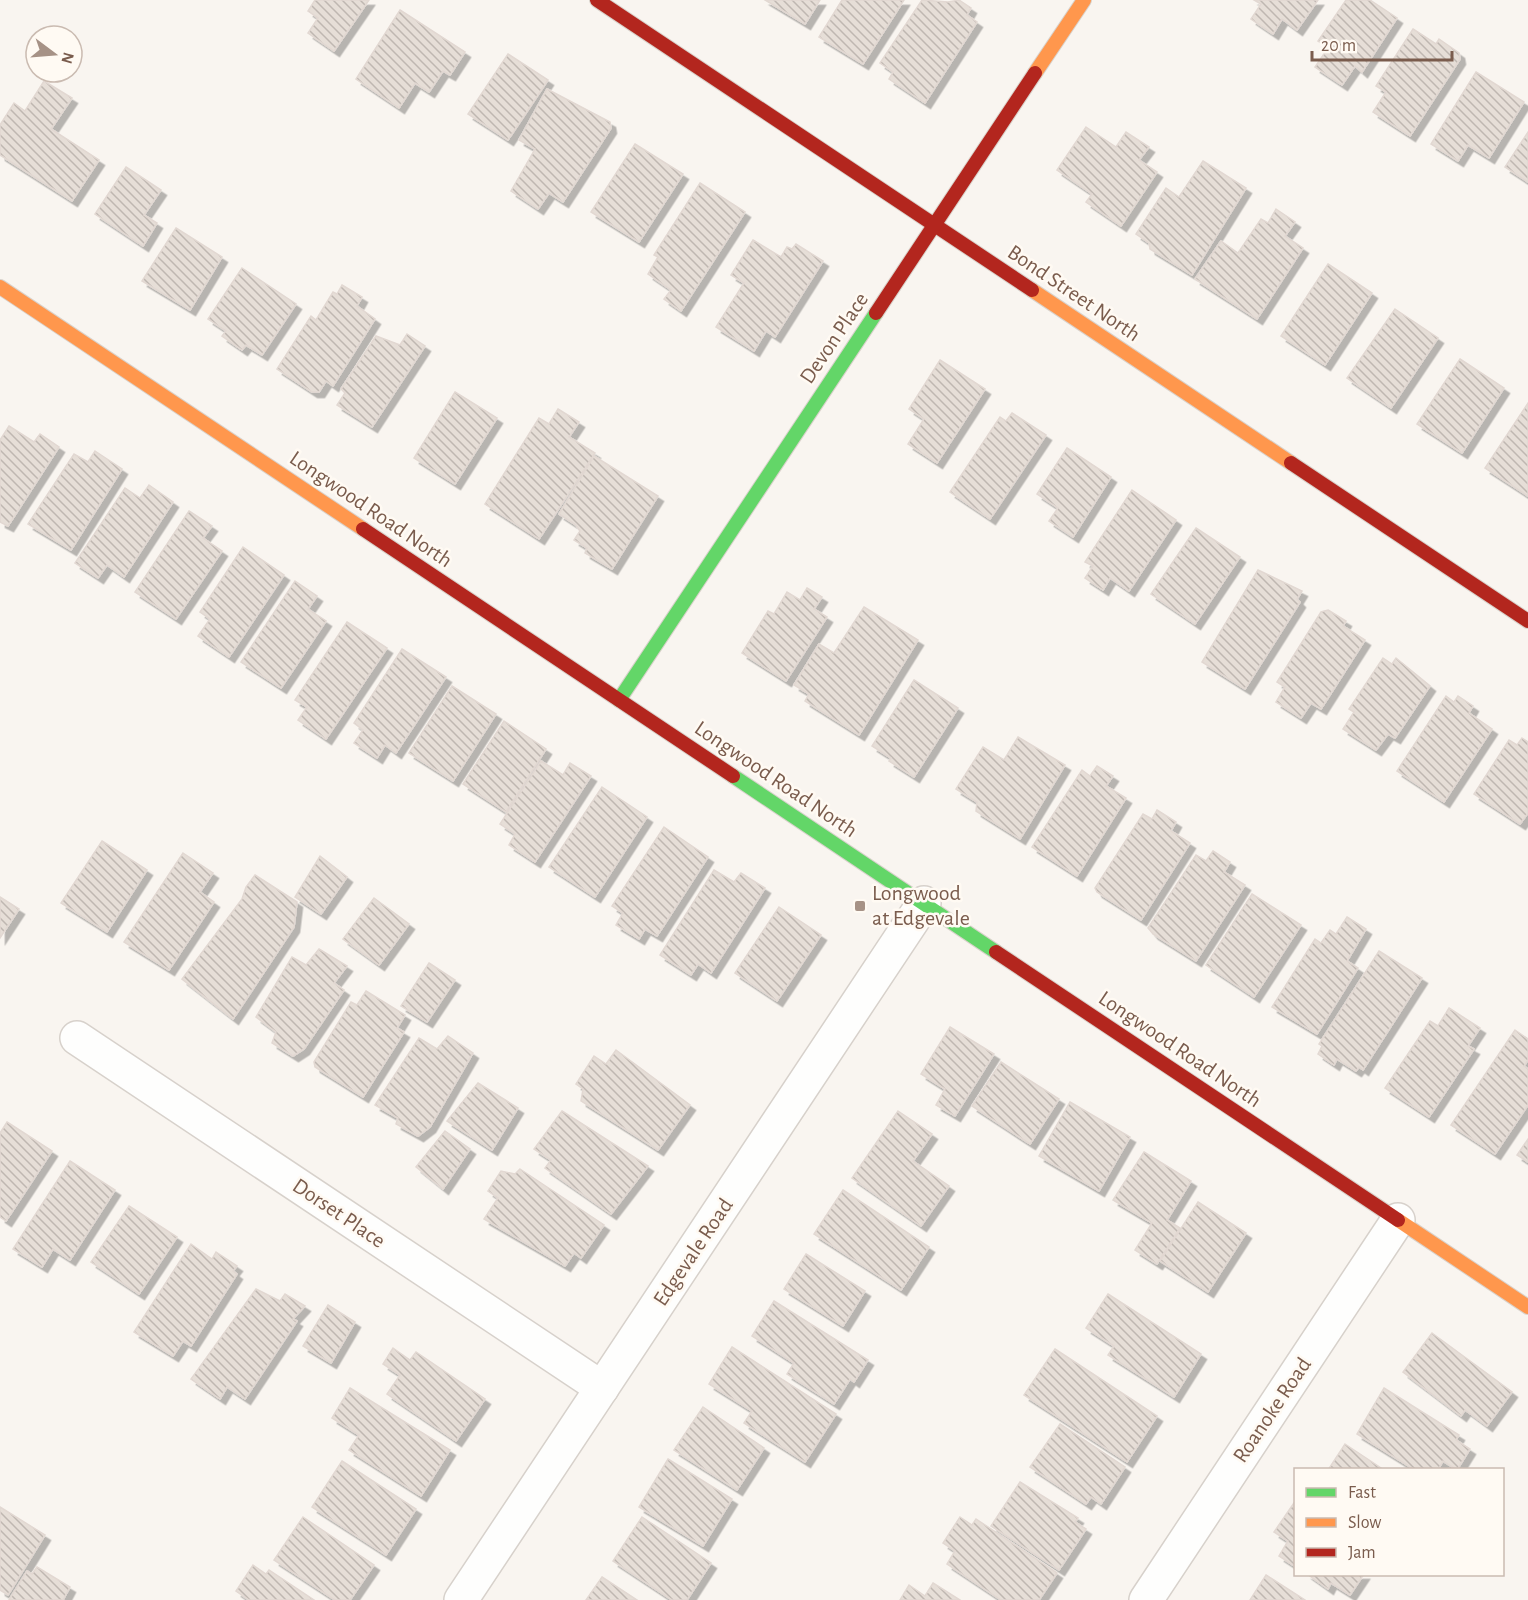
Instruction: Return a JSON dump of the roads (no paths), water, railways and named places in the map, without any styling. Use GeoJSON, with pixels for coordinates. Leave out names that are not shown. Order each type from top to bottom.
{"type":"FeatureCollection","features":[{"type":"Feature","properties":{"kind":"street","name":"Bond Street North"},"geometry":{"type":"LineString","coordinates":[[597,0],[1528,621]]}},
{"type":"Feature","properties":{"kind":"street","name":"Devon Place"},"geometry":{"type":"LineString","coordinates":[[619,700],[1084,0]]}},
{"type":"Feature","properties":{"kind":"street","name":"Longwood Road North"},"geometry":{"type":"LineString","coordinates":[[0,287],[1528,1307]]}},
{"type":"Feature","properties":{"kind":"street","name":"Edgevale Road"},"geometry":{"type":"LineString","coordinates":[[461,1600],[924,903]]}},
{"type":"Feature","properties":{"kind":"street","name":"Dorset Place"},"geometry":{"type":"LineString","coordinates":[[77,1038],[602,1388]]}},
{"type":"Feature","properties":{"kind":"street","name":"Roanoke Road"},"geometry":{"type":"LineString","coordinates":[[1146,1600],[1398,1220]]}},
{"type":"Feature","properties":{"kind":"place","name":"Longwood at Edgevale"},"geometry":{"type":"Point","coordinates":[860,906]}}]}
